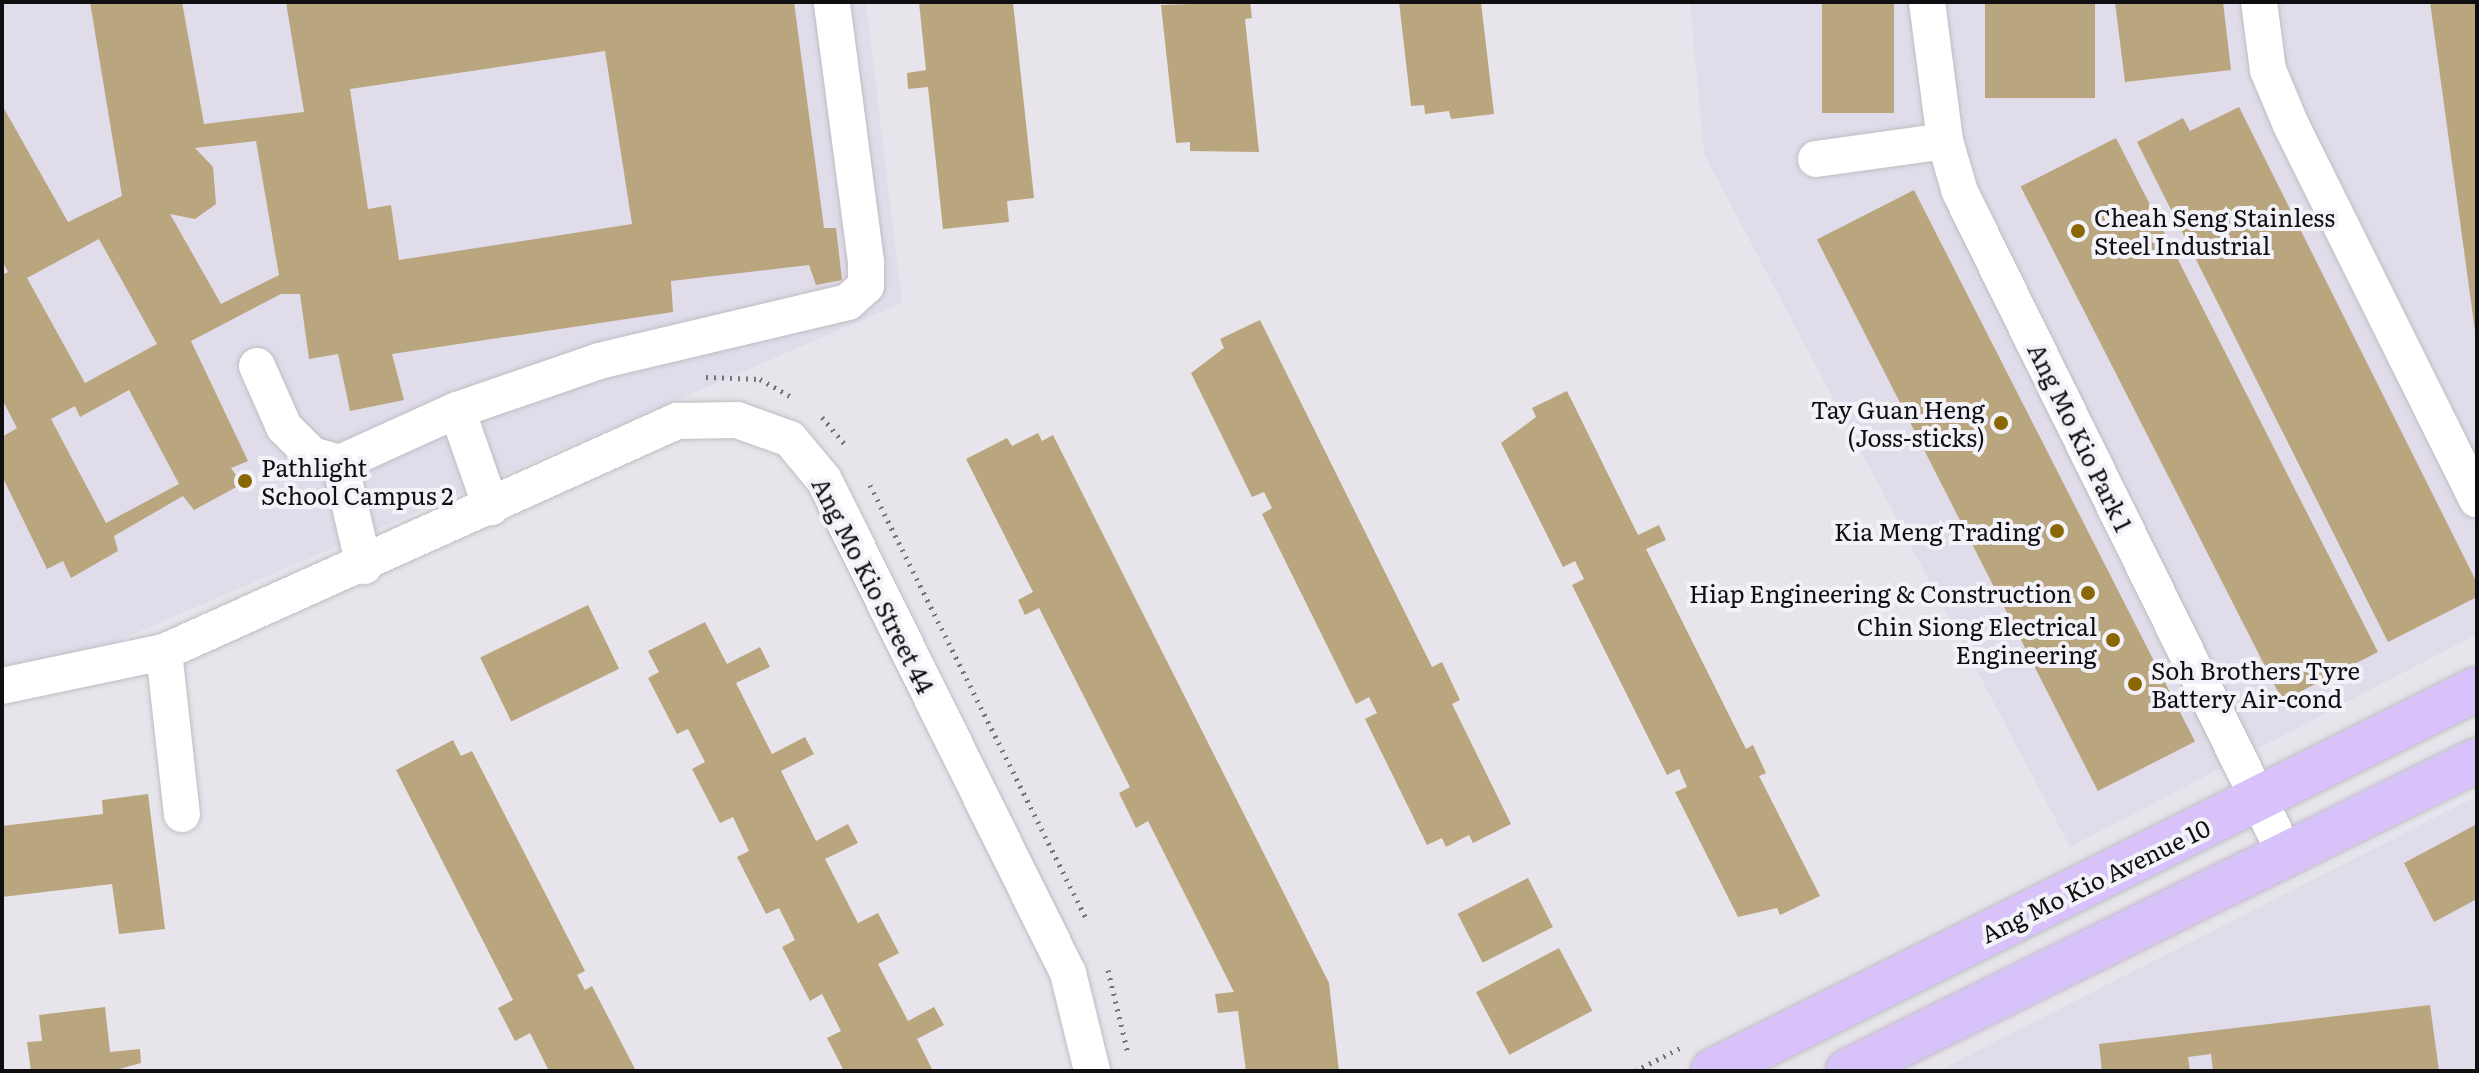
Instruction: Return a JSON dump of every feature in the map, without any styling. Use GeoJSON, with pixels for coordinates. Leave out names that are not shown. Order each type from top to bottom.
{"type":"FeatureCollection","features":[{"type":"Feature","properties":{"kind":"main road","name":"Ang Mo Kio Avenue 10"},"geometry":{"type":"LineString","coordinates":[[1713,1071],[2477,689]]}},
{"type":"Feature","properties":{"kind":"main road"},"geometry":{"type":"LineString","coordinates":[[1848,1071],[2287,857],[2477,760]]}},
{"type":"Feature","properties":{"kind":"street"},"geometry":{"type":"LineString","coordinates":[[257,366],[284,427],[312,455],[340,463],[457,410],[599,361],[848,302],[866,286],[832,2]]}},
{"type":"Feature","properties":{"kind":"street","name":"Ang Mo Kio Park 1"},"geometry":{"type":"LineString","coordinates":[[1927,2],[1945,141],[1960,192],[2287,857]]}},
{"type":"Feature","properties":{"kind":"street"},"geometry":{"type":"LineString","coordinates":[[2259,2],[2268,70],[2291,125],[2477,499]]}},
{"type":"Feature","properties":{"kind":"street"},"geometry":{"type":"LineString","coordinates":[[1816,159],[1945,141]]}},
{"type":"Feature","properties":{"kind":"street"},"geometry":{"type":"LineString","coordinates":[[457,410],[491,507]]}},
{"type":"Feature","properties":{"kind":"street","name":"Ang Mo Kio Street 44"},"geometry":{"type":"LineString","coordinates":[[2,686],[153,655],[364,566],[677,421],[737,420],[790,439],[824,480],[1068,973],[1092,1071]]}},
{"type":"Feature","properties":{"kind":"street"},"geometry":{"type":"LineString","coordinates":[[340,463],[364,566]]}},
{"type":"Feature","properties":{"kind":"street"},"geometry":{"type":"LineString","coordinates":[[153,655],[172,737],[182,814]]}},
{"type":"Feature","properties":{"kind":"path"},"geometry":{"type":"LineString","coordinates":[[695,379],[760,379],[800,403]]}},
{"type":"Feature","properties":{"kind":"path"},"geometry":{"type":"LineString","coordinates":[[810,409],[832,423],[853,458]]}},
{"type":"Feature","properties":{"kind":"path"},"geometry":{"type":"LineString","coordinates":[[861,469],[1091,930]]}},
{"type":"Feature","properties":{"kind":"path"},"geometry":{"type":"LineString","coordinates":[[1104,958],[1131,1071]]}},
{"type":"Feature","properties":{"kind":"shaded area","name":"Pathlight School Campus 2"},"geometry":{"type":"Polygon","coordinates":[[[2,2],[866,2],[902,303],[73,660],[2,669],[2,2]]]}},
{"type":"Feature","properties":{"kind":"shaded area"},"geometry":{"type":"Polygon","coordinates":[[[1690,2],[2477,2],[2477,634],[2070,847],[1704,154],[1690,2]]]}},
{"type":"Feature","properties":{"kind":"shaded area"},"geometry":{"type":"Polygon","coordinates":[[[2477,796],[2477,1071],[1938,1071],[2477,796]]]}},
{"type":"Feature","properties":{"kind":"building"},"geometry":{"type":"Polygon","coordinates":[[[90,2],[182,2],[204,124],[304,112],[286,2],[794,2],[824,228],[836,228],[842,280],[816,285],[809,265],[671,281],[673,312],[392,354],[404,400],[350,411],[338,354],[309,359],[300,294],[281,294],[191,341],[248,461],[231,468],[242,484],[194,510],[183,496],[114,536],[118,551],[71,578],[63,561],[47,569],[2,476],[2,437],[17,428],[2,399],[2,275],[8,272],[2,260],[2,105],[68,222],[122,196],[90,2]],[[605,51],[350,89],[368,209],[391,205],[399,260],[632,224],[605,51]],[[256,141],[195,148],[213,167],[216,204],[195,219],[170,214],[221,304],[279,275],[256,141]],[[99,239],[27,278],[85,383],[157,344],[99,239]],[[129,390],[80,417],[75,406],[51,419],[106,523],[179,484],[129,390]]]}},
{"type":"Feature","properties":{"kind":"building"},"geometry":{"type":"Polygon","coordinates":[[[919,2],[1013,2],[1034,198],[1007,201],[1009,222],[943,229],[928,87],[908,89],[907,73],[926,70],[919,2]]]}},
{"type":"Feature","properties":{"kind":"building"},"geometry":{"type":"Polygon","coordinates":[[[1250,2],[1252,18],[1245,19],[1259,152],[1190,151],[1190,142],[1176,143],[1161,5],[1250,2]]]}},
{"type":"Feature","properties":{"kind":"building"},"geometry":{"type":"Polygon","coordinates":[[[1399,2],[1481,2],[1494,114],[1451,119],[1449,111],[1425,114],[1424,105],[1411,106],[1399,2]]]}},
{"type":"Feature","properties":{"kind":"building"},"geometry":{"type":"Polygon","coordinates":[[[1822,2],[1894,2],[1894,113],[1822,113],[1822,2]]]}},
{"type":"Feature","properties":{"kind":"building"},"geometry":{"type":"Polygon","coordinates":[[[1985,2],[2095,2],[2095,98],[1985,98],[1985,2]]]}},
{"type":"Feature","properties":{"kind":"building"},"geometry":{"type":"Polygon","coordinates":[[[2115,2],[2223,2],[2231,70],[2125,82],[2115,2]]]}},
{"type":"Feature","properties":{"kind":"building"},"geometry":{"type":"Polygon","coordinates":[[[2430,2],[2477,2],[2477,331],[2475,331],[2430,2]]]}},
{"type":"Feature","properties":{"kind":"building"},"geometry":{"type":"Polygon","coordinates":[[[2239,107],[2477,583],[2477,597],[2388,642],[2137,142],[2183,118],[2190,131],[2239,107]]]}},
{"type":"Feature","properties":{"kind":"building"},"geometry":{"type":"Polygon","coordinates":[[[2116,138],[2378,652],[2283,701],[2021,187],[2116,138]]]}},
{"type":"Feature","properties":{"kind":"building"},"geometry":{"type":"Polygon","coordinates":[[[1914,190],[2195,742],[2098,791],[1817,239],[1914,190]]]}},
{"type":"Feature","properties":{"kind":"building"},"geometry":{"type":"Polygon","coordinates":[[[1260,320],[1432,667],[1442,662],[1460,700],[1452,704],[1511,824],[1473,843],[1469,835],[1446,847],[1442,838],[1427,845],[1365,719],[1377,713],[1369,697],[1356,704],[1262,514],[1272,508],[1264,492],[1252,497],[1191,373],[1224,348],[1220,339],[1260,320]]]}},
{"type":"Feature","properties":{"kind":"building"},"geometry":{"type":"Polygon","coordinates":[[[1567,391],[1638,535],[1659,525],[1666,540],[1646,549],[1746,749],[1753,745],[1766,773],[1759,776],[1820,896],[1780,915],[1777,908],[1738,917],[1675,792],[1687,787],[1679,769],[1667,775],[1572,585],[1584,579],[1575,561],[1563,567],[1501,443],[1536,417],[1532,408],[1567,391]]]}},
{"type":"Feature","properties":{"kind":"building"},"geometry":{"type":"Polygon","coordinates":[[[1038,433],[1042,441],[1053,435],[1329,983],[1339,1071],[1246,1071],[1238,1011],[1218,1013],[1215,994],[1234,992],[1148,821],[1136,828],[1119,793],[1130,787],[1039,608],[1025,615],[1018,600],[1033,592],[966,459],[1007,438],[1012,446],[1038,433]]]}},
{"type":"Feature","properties":{"kind":"building"},"geometry":{"type":"Polygon","coordinates":[[[588,605],[619,669],[511,721],[480,658],[588,605]]]}},
{"type":"Feature","properties":{"kind":"building"},"geometry":{"type":"Polygon","coordinates":[[[705,622],[727,664],[760,647],[770,667],[736,683],[772,754],[805,737],[814,754],[781,771],[816,841],[848,824],[858,843],[825,859],[858,923],[878,913],[899,953],[878,964],[908,1021],[934,1007],[944,1025],[917,1039],[933,1071],[844,1071],[827,1038],[841,1031],[822,994],[810,1001],[782,947],[795,940],[779,908],[766,914],[737,857],[749,851],[733,817],[720,823],[692,769],[705,762],[688,729],[677,734],[648,678],[659,672],[648,651],[705,622]]]}},
{"type":"Feature","properties":{"kind":"building"},"geometry":{"type":"Polygon","coordinates":[[[453,740],[461,756],[472,751],[585,971],[577,975],[585,990],[592,986],[636,1071],[549,1071],[530,1033],[515,1041],[498,1008],[513,1000],[396,770],[453,740]]]}},
{"type":"Feature","properties":{"kind":"building"},"geometry":{"type":"Polygon","coordinates":[[[148,794],[165,929],[119,934],[112,884],[2,897],[2,826],[103,814],[102,800],[148,794]]]}},
{"type":"Feature","properties":{"kind":"building"},"geometry":{"type":"Polygon","coordinates":[[[2477,824],[2477,899],[2434,922],[2404,863],[2477,824]]]}},
{"type":"Feature","properties":{"kind":"building"},"geometry":{"type":"Polygon","coordinates":[[[1528,878],[1553,927],[1483,963],[1458,914],[1528,878]]]}},
{"type":"Feature","properties":{"kind":"building"},"geometry":{"type":"Polygon","coordinates":[[[1559,948],[1592,1011],[1509,1055],[1476,992],[1559,948]]]}},
{"type":"Feature","properties":{"kind":"building"},"geometry":{"type":"Polygon","coordinates":[[[2430,1005],[2439,1071],[2213,1071],[2211,1054],[2188,1057],[2190,1071],[2102,1071],[2099,1044],[2430,1005]]]}},
{"type":"Feature","properties":{"kind":"building"},"geometry":{"type":"Polygon","coordinates":[[[105,1007],[110,1052],[140,1049],[141,1063],[112,1071],[31,1071],[27,1042],[42,1041],[39,1015],[105,1007]]]}},
{"type":"Feature","properties":{"kind":"place","name":"Cheah Seng Stainless Steel Industrial"},"geometry":{"type":"Point","coordinates":[2078,231]}},
{"type":"Feature","properties":{"kind":"place","name":"Tay Guan Heng (Joss-sticks)"},"geometry":{"type":"Point","coordinates":[2001,423]}},
{"type":"Feature","properties":{"kind":"place","name":"Pathlight School Campus 2"},"geometry":{"type":"Point","coordinates":[245,481]}},
{"type":"Feature","properties":{"kind":"place","name":"Kia Meng Trading"},"geometry":{"type":"Point","coordinates":[2057,531]}},
{"type":"Feature","properties":{"kind":"place","name":"Hiap Engineering & Construction"},"geometry":{"type":"Point","coordinates":[2088,593]}},
{"type":"Feature","properties":{"kind":"place","name":"Chin Siong Electrical Engineering"},"geometry":{"type":"Point","coordinates":[2113,640]}},
{"type":"Feature","properties":{"kind":"place","name":"Soh Brothers Tyre Battery Air-cond"},"geometry":{"type":"Point","coordinates":[2135,684]}}]}
